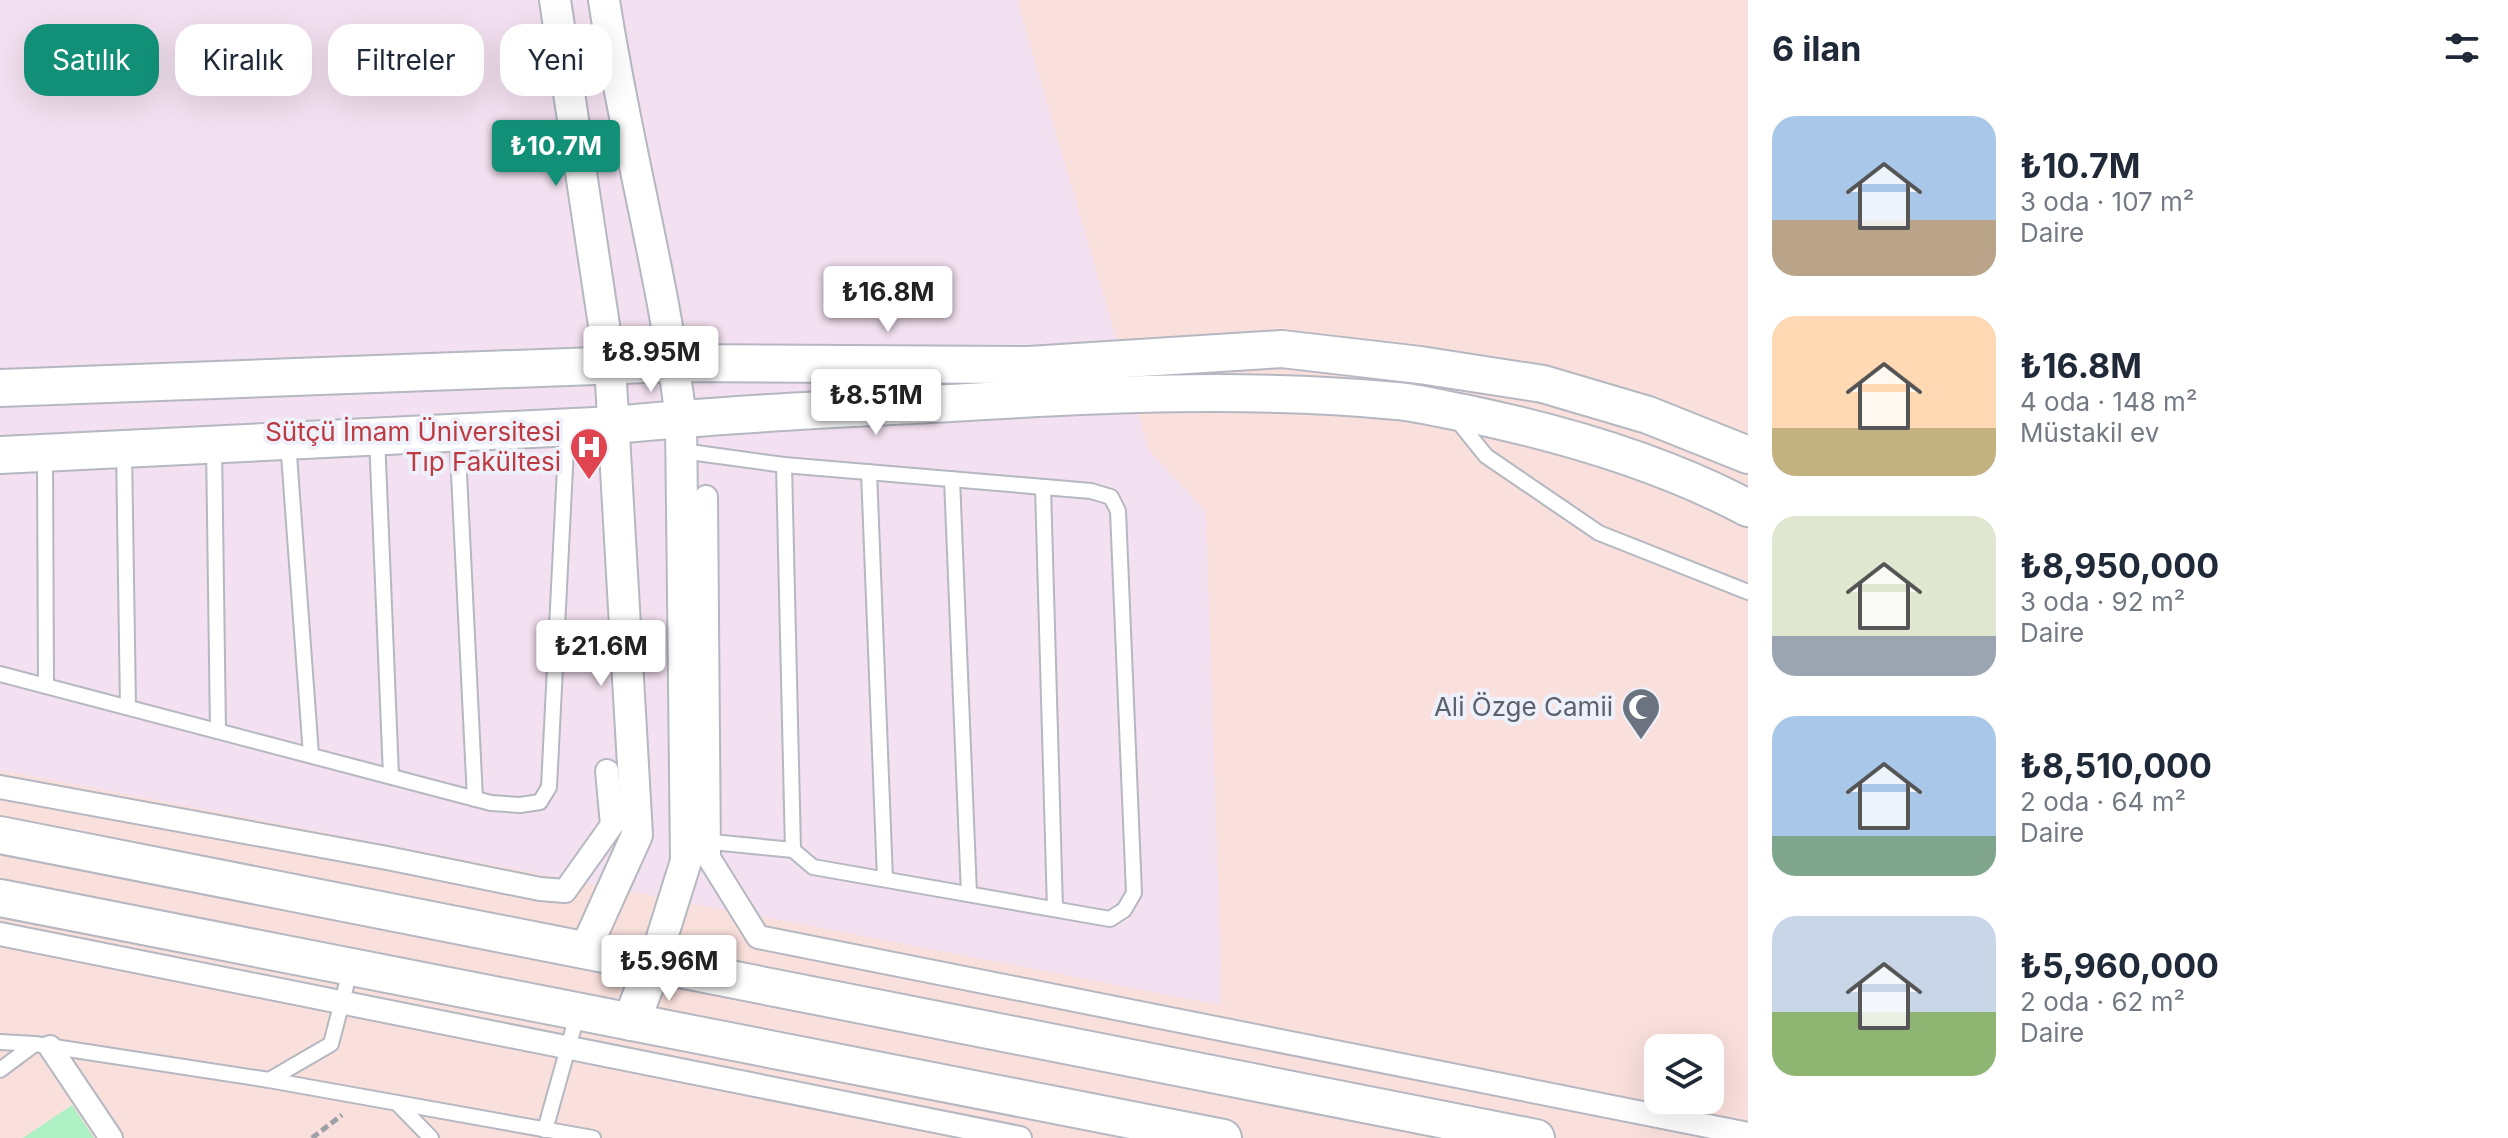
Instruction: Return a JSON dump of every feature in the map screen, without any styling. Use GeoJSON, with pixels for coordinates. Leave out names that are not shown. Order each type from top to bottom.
{"type":"FeatureCollection","features":[{"type":"Feature","properties":{"kind":"street"},"geometry":{"type":"LineString","coordinates":[[555,0],[610,365],[637,835],[585,950]]}},
{"type":"Feature","properties":{"kind":"street"},"geometry":{"type":"LineString","coordinates":[[604,0],[617,82],[675,363],[681,435],[697,841],[758,937],[1748,1134]]}},
{"type":"Feature","properties":{"kind":"street"},"geometry":{"type":"LineString","coordinates":[[0,388],[675,363],[1029,365],[1282,349],[1420,365],[1543,384],[1648,415],[1748,455]]}},
{"type":"Feature","properties":{"kind":"street"},"geometry":{"type":"LineString","coordinates":[[0,455],[614,425],[681,435],[1027,398],[1267,392],[1401,401],[1538,428],[1630,458],[1716,491],[1748,508]]}},
{"type":"Feature","properties":{"kind":"street"},"geometry":{"type":"LineString","coordinates":[[631,1022],[654,963],[686,861],[697,841],[706,497]]}},
{"type":"Feature","properties":{"kind":"street"},"geometry":{"type":"LineString","coordinates":[[0,787],[540,889],[565,891],[612,825],[607,771]]}},
{"type":"Feature","properties":{"kind":"street"},"geometry":{"type":"LineString","coordinates":[[0,835],[1536,1138]]}},
{"type":"Feature","properties":{"kind":"street"},"geometry":{"type":"LineString","coordinates":[[0,898],[346,984],[568,1046],[1020,1138]]}},
{"type":"Feature","properties":{"kind":"street"},"geometry":{"type":"LineString","coordinates":[[0,934],[346,984],[578,1011],[1223,1138]]}},
{"type":"Feature","properties":{"kind":"street"},"geometry":{"type":"LineString","coordinates":[[43,1045],[111,1138]]}},
{"type":"Feature","properties":{"kind":"lane"},"geometry":{"type":"LineString","coordinates":[[1450,411],[1486,456],[1599,533],[1748,592]]}},
{"type":"Feature","properties":{"kind":"lane"},"geometry":{"type":"LineString","coordinates":[[0,674],[475,799],[520,805],[540,802],[549,787],[567,428]]}},
{"type":"Feature","properties":{"kind":"lane"},"geometry":{"type":"LineString","coordinates":[[457,433],[475,799]]}},
{"type":"Feature","properties":{"kind":"lane"},"geometry":{"type":"LineString","coordinates":[[681,435],[784,465],[1091,491],[1111,497],[1118,511],[1134,893],[1124,910],[1110,919],[813,867],[793,850],[697,841]]}},
{"type":"Feature","properties":{"kind":"lane"},"geometry":{"type":"LineString","coordinates":[[377,437],[391,776]]}},
{"type":"Feature","properties":{"kind":"lane"},"geometry":{"type":"LineString","coordinates":[[288,441],[311,755]]}},
{"type":"Feature","properties":{"kind":"lane"},"geometry":{"type":"LineString","coordinates":[[214,445],[218,731]]}},
{"type":"Feature","properties":{"kind":"lane"},"geometry":{"type":"LineString","coordinates":[[124,449],[128,707]]}},
{"type":"Feature","properties":{"kind":"lane"},"geometry":{"type":"LineString","coordinates":[[45,453],[46,686]]}},
{"type":"Feature","properties":{"kind":"lane"},"geometry":{"type":"LineString","coordinates":[[784,465],[793,850]]}},
{"type":"Feature","properties":{"kind":"lane"},"geometry":{"type":"LineString","coordinates":[[869,472],[885,879]]}},
{"type":"Feature","properties":{"kind":"lane"},"geometry":{"type":"LineString","coordinates":[[952,479],[969,894]]}},
{"type":"Feature","properties":{"kind":"lane"},"geometry":{"type":"LineString","coordinates":[[1043,487],[1055,909]]}},
{"type":"Feature","properties":{"kind":"lane"},"geometry":{"type":"LineString","coordinates":[[269,1080],[331,1044],[346,984]]}},
{"type":"Feature","properties":{"kind":"lane"},"geometry":{"type":"LineString","coordinates":[[545,1130],[578,1011]]}},
{"type":"Feature","properties":{"kind":"lane"},"geometry":{"type":"LineString","coordinates":[[0,1042],[43,1045],[269,1080],[593,1138]]}},
{"type":"Feature","properties":{"kind":"lane"},"geometry":{"type":"LineString","coordinates":[[0,1070],[43,1045]]}},
{"type":"Feature","properties":{"kind":"lane"},"geometry":{"type":"LineString","coordinates":[[398,1104],[431,1138]]}},
{"type":"Feature","properties":{"kind":"lane"},"geometry":{"type":"LineString","coordinates":[[515,1125],[528,1138]]}},
{"type":"Feature","properties":{"kind":"shaded area"},"geometry":{"type":"Polygon","coordinates":[[[0,0],[1748,0],[1748,1138],[0,1138],[0,0]]]}},
{"type":"Feature","properties":{"kind":"shaded area","name":"Sütçü İmam Üniversitesi Tıp Fakültesi"},"geometry":{"type":"Polygon","coordinates":[[[0,0],[1017,0],[1149,450],[1206,512],[1220,1005],[0,770],[0,0]]]}},
{"type":"Feature","properties":{"kind":"green space"},"geometry":{"type":"Polygon","coordinates":[[[72,1105],[94,1138],[23,1138],[72,1105]]]}},
{"type":"Feature","properties":{"kind":"place","name":"Sütçü İmam Üniversitesi Tıp Fakültesi"},"geometry":{"type":"Point","coordinates":[589,481]}},
{"type":"Feature","properties":{"kind":"place","name":"Ali Özge Camii"},"geometry":{"type":"Point","coordinates":[1641,741]}}]}
